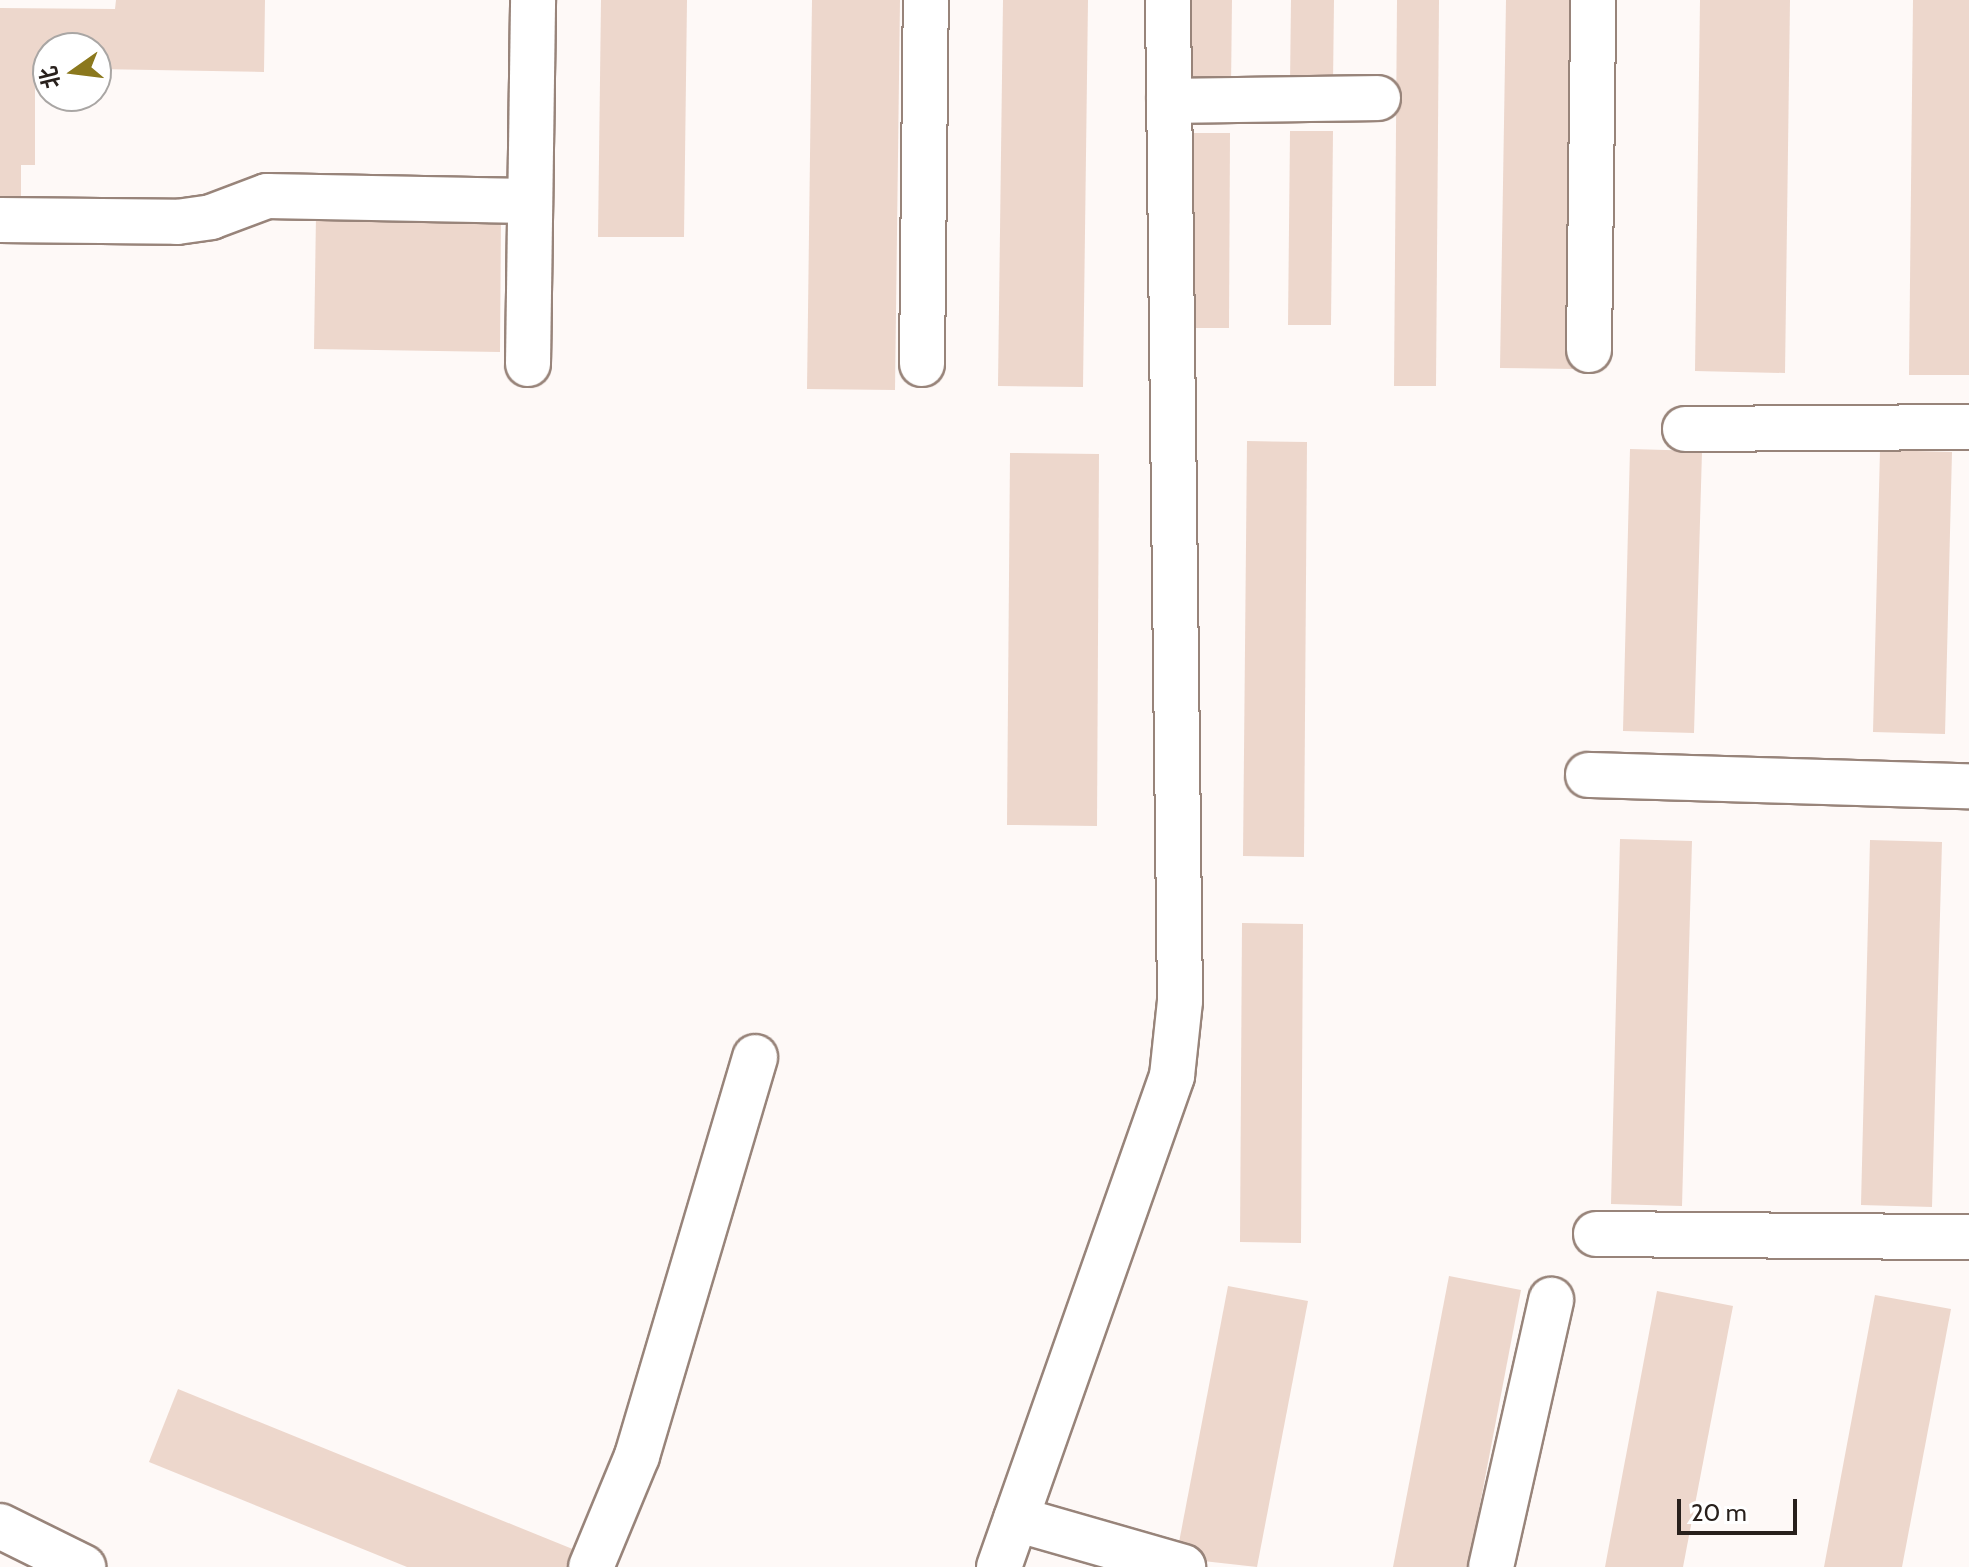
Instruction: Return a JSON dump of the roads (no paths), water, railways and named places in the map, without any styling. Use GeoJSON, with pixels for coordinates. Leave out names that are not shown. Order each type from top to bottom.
{"type":"FeatureCollection","features":[{"type":"Feature","properties":{"kind":"street"},"geometry":{"type":"LineString","coordinates":[[528,364],[533,0]]}},
{"type":"Feature","properties":{"kind":"street"},"geometry":{"type":"LineString","coordinates":[[922,364],[926,0]]}},
{"type":"Feature","properties":{"kind":"street"},"geometry":{"type":"LineString","coordinates":[[999,1567],[1153,1135],[1172,1076],[1177,1031],[1168,0]]}},
{"type":"Feature","properties":{"kind":"street"},"geometry":{"type":"LineString","coordinates":[[1589,350],[1593,0]]}},
{"type":"Feature","properties":{"kind":"street"},"geometry":{"type":"LineString","coordinates":[[1169,101],[1378,98]]}},
{"type":"Feature","properties":{"kind":"street"},"geometry":{"type":"LineString","coordinates":[[0,220],[177,222],[211,217],[267,196],[530,201]]}},
{"type":"Feature","properties":{"kind":"street"},"geometry":{"type":"LineString","coordinates":[[1685,429],[1969,427]]}},
{"type":"Feature","properties":{"kind":"street"},"geometry":{"type":"LineString","coordinates":[[1588,775],[1969,786]]}},
{"type":"Feature","properties":{"kind":"street"},"geometry":{"type":"LineString","coordinates":[[591,1567],[637,1456],[755,1057]]}},
{"type":"Feature","properties":{"kind":"street"},"geometry":{"type":"LineString","coordinates":[[1596,1234],[1969,1237]]}},
{"type":"Feature","properties":{"kind":"street"},"geometry":{"type":"LineString","coordinates":[[1491,1567],[1551,1300]]}},
{"type":"Feature","properties":{"kind":"street"},"geometry":{"type":"LineString","coordinates":[[1016,1519],[1183,1567]]}},
{"type":"Feature","properties":{"kind":"street"},"geometry":{"type":"LineString","coordinates":[[0,1526],[83,1567]]}}]}
